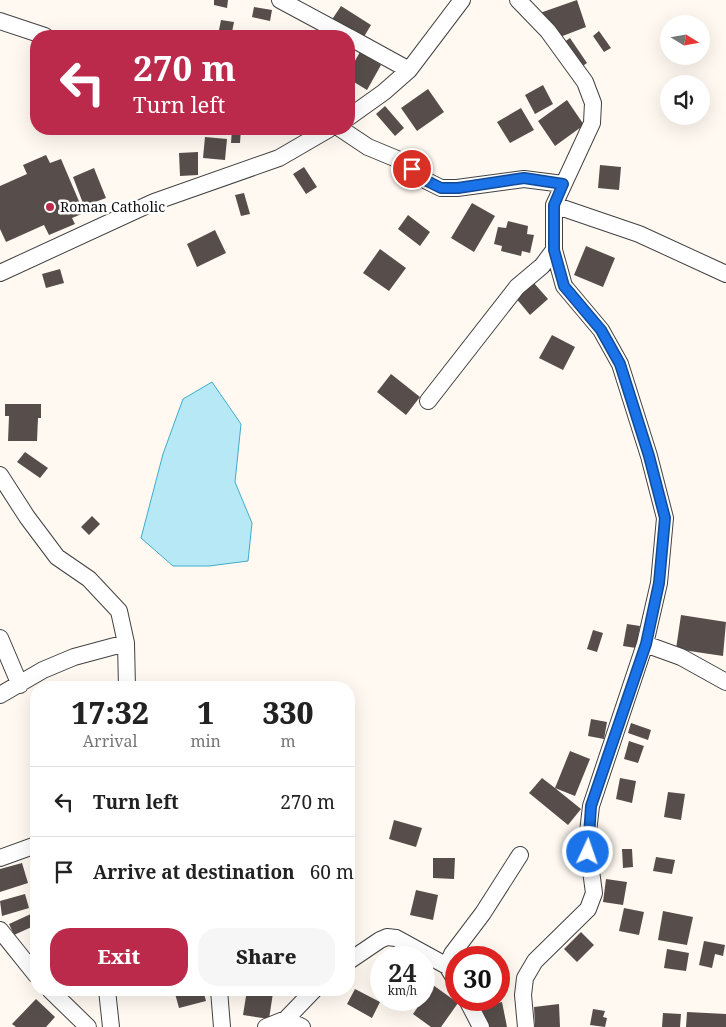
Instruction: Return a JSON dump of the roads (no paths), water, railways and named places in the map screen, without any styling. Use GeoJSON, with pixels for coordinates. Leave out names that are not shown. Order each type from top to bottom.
{"type":"FeatureCollection","features":[{"type":"Feature","properties":{"kind":"street"},"geometry":{"type":"LineString","coordinates":[[280,0],[335,30]]}},
{"type":"Feature","properties":{"kind":"street"},"geometry":{"type":"LineString","coordinates":[[355,113],[410,70],[462,0]]}},
{"type":"Feature","properties":{"kind":"street"},"geometry":{"type":"LineString","coordinates":[[518,0],[548,31],[585,82],[593,103],[592,124],[554,205],[554,250],[564,286],[601,330],[620,364],[649,456],[665,518],[659,583],[646,644],[591,806],[587,841],[594,893],[588,909],[535,961],[525,978],[523,995],[526,1027]]}},
{"type":"Feature","properties":{"kind":"street"},"geometry":{"type":"LineString","coordinates":[[0,21],[30,31]]}},
{"type":"Feature","properties":{"kind":"street"},"geometry":{"type":"LineString","coordinates":[[355,41],[410,70]]}},
{"type":"Feature","properties":{"kind":"street"},"geometry":{"type":"LineString","coordinates":[[0,273],[154,202],[279,158],[319,135]]}},
{"type":"Feature","properties":{"kind":"street"},"geometry":{"type":"LineString","coordinates":[[350,135],[368,147],[397,159],[427,181],[441,188],[458,188],[524,178],[563,184]]}},
{"type":"Feature","properties":{"kind":"street"},"geometry":{"type":"LineString","coordinates":[[554,205],[639,234],[726,274]]}},
{"type":"Feature","properties":{"kind":"street"},"geometry":{"type":"LineString","coordinates":[[428,401],[511,294],[542,266],[554,250]]}},
{"type":"Feature","properties":{"kind":"street"},"geometry":{"type":"LineString","coordinates":[[0,475],[27,517],[57,557],[88,579],[119,611],[126,644],[127,681]]}},
{"type":"Feature","properties":{"kind":"street"},"geometry":{"type":"LineString","coordinates":[[0,638],[20,685]]}},
{"type":"Feature","properties":{"kind":"street"},"geometry":{"type":"LineString","coordinates":[[0,695],[43,670],[74,657],[126,644]]}},
{"type":"Feature","properties":{"kind":"street"},"geometry":{"type":"LineString","coordinates":[[646,644],[682,657],[726,682]]}},
{"type":"Feature","properties":{"kind":"street"},"geometry":{"type":"LineString","coordinates":[[0,858],[30,847]]}},
{"type":"Feature","properties":{"kind":"street"},"geometry":{"type":"LineString","coordinates":[[457,946],[520,855]]}},
{"type":"Feature","properties":{"kind":"street"},"geometry":{"type":"LineString","coordinates":[[0,930],[30,968]]}},
{"type":"Feature","properties":{"kind":"street"},"geometry":{"type":"LineString","coordinates":[[355,957],[387,937],[396,938],[445,965]]}},
{"type":"Feature","properties":{"kind":"street"},"geometry":{"type":"LineString","coordinates":[[56,996],[88,1027]]}},
{"type":"Feature","properties":{"kind":"street"},"geometry":{"type":"LineString","coordinates":[[108,996],[111,1027]]}},
{"type":"Feature","properties":{"kind":"street"},"geometry":{"type":"LineString","coordinates":[[219,996],[222,1027]]}},
{"type":"Feature","properties":{"kind":"street"},"geometry":{"type":"LineString","coordinates":[[266,1027],[286,1019],[308,996]]}},
{"type":"Feature","properties":{"kind":"street"},"geometry":{"type":"LineString","coordinates":[[473,1011],[481,1027]]}},
{"type":"Feature","properties":{"kind":"street"},"geometry":{"type":"LineString","coordinates":[[286,1019],[302,1027]]}},
{"type":"Feature","properties":{"kind":"water"},"geometry":{"type":"Polygon","coordinates":[[[212,382],[241,424],[235,482],[252,523],[248,561],[209,566],[173,566],[141,538],[163,454],[183,399],[212,382]]]}},
{"type":"Feature","properties":{"kind":"place","name":"Roman Catholic"},"geometry":{"type":"Point","coordinates":[50,207]}}]}
